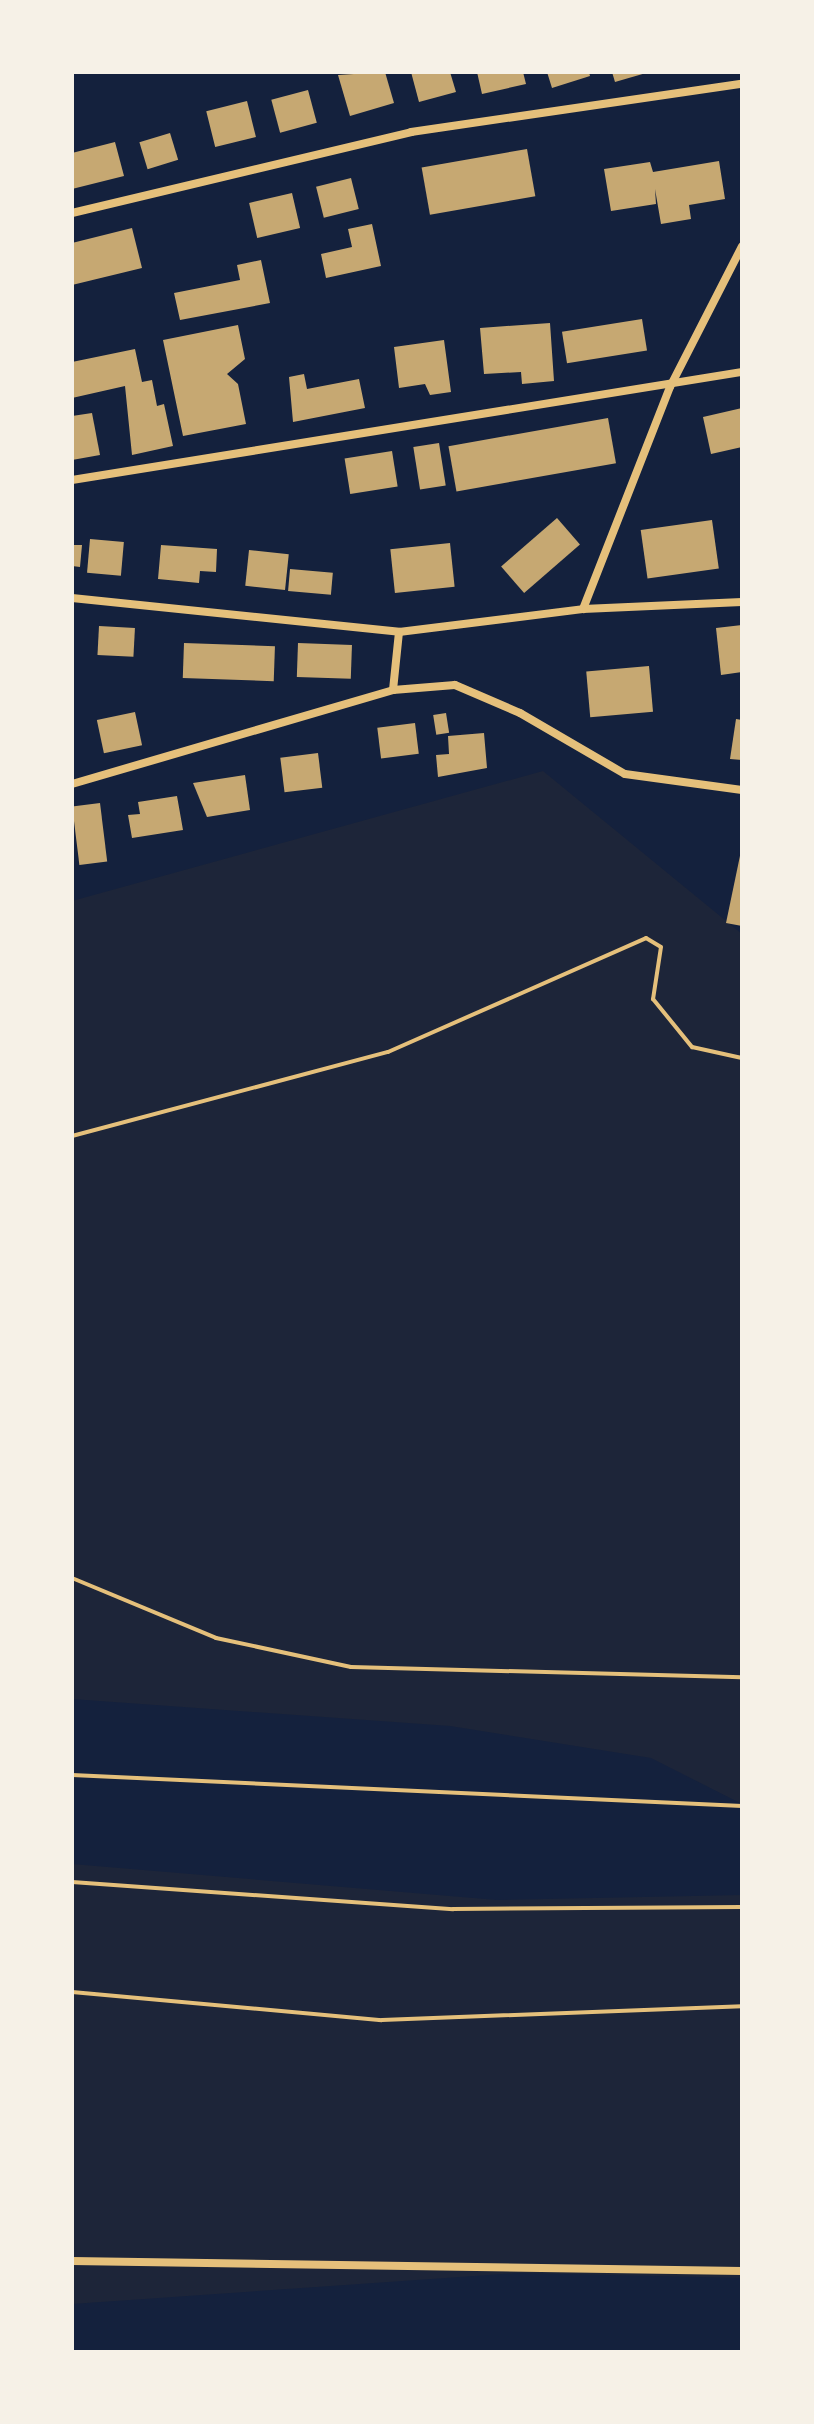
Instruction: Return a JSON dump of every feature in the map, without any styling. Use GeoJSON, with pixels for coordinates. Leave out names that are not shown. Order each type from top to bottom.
{"type":"FeatureCollection","features":[{"type":"Feature","properties":{"kind":"street"},"geometry":{"type":"LineString","coordinates":[[72,213],[411,132],[742,84]]}},
{"type":"Feature","properties":{"kind":"street"},"geometry":{"type":"LineString","coordinates":[[583,609],[670,387],[742,246]]}},
{"type":"Feature","properties":{"kind":"street"},"geometry":{"type":"LineString","coordinates":[[72,480],[670,387],[742,372]]}},
{"type":"Feature","properties":{"kind":"street"},"geometry":{"type":"LineString","coordinates":[[72,598],[399,632],[583,609],[742,602]]}},
{"type":"Feature","properties":{"kind":"street"},"geometry":{"type":"LineString","coordinates":[[393,690],[399,632]]}},
{"type":"Feature","properties":{"kind":"street"},"geometry":{"type":"LineString","coordinates":[[72,784],[393,690],[455,685],[520,713],[625,774],[742,790]]}},
{"type":"Feature","properties":{"kind":"street"},"geometry":{"type":"LineString","coordinates":[[72,2261],[742,2271]]}},
{"type":"Feature","properties":{"kind":"path"},"geometry":{"type":"LineString","coordinates":[[72,1136],[388,1052],[646,938],[661,947],[653,999],[692,1047],[742,1058]]}},
{"type":"Feature","properties":{"kind":"path"},"geometry":{"type":"LineString","coordinates":[[72,1578],[216,1638],[351,1667],[742,1677]]}},
{"type":"Feature","properties":{"kind":"path"},"geometry":{"type":"LineString","coordinates":[[72,1775],[742,1806]]}},
{"type":"Feature","properties":{"kind":"path"},"geometry":{"type":"LineString","coordinates":[[72,1882],[453,1909],[742,1907]]}},
{"type":"Feature","properties":{"kind":"path"},"geometry":{"type":"LineString","coordinates":[[72,1992],[382,2020],[742,2006]]}},
{"type":"Feature","properties":{"kind":"shaded area"},"geometry":{"type":"Polygon","coordinates":[[[543,771],[742,934],[742,1804],[651,1758],[450,1726],[72,1699],[72,901],[543,771]]]}},
{"type":"Feature","properties":{"kind":"shaded area"},"geometry":{"type":"Polygon","coordinates":[[[72,1864],[497,1900],[742,1895],[742,2278],[518,2273],[72,2304],[72,1864]]]}},
{"type":"Feature","properties":{"kind":"building"},"geometry":{"type":"Polygon","coordinates":[[[385,72],[394,103],[350,116],[338,75],[385,72]]]}},
{"type":"Feature","properties":{"kind":"building"},"geometry":{"type":"Polygon","coordinates":[[[411,72],[450,72],[456,92],[419,102],[411,72]]]}},
{"type":"Feature","properties":{"kind":"building"},"geometry":{"type":"Polygon","coordinates":[[[477,72],[523,72],[526,84],[482,94],[477,72]]]}},
{"type":"Feature","properties":{"kind":"building"},"geometry":{"type":"Polygon","coordinates":[[[547,72],[589,72],[590,76],[552,88],[547,72]]]}},
{"type":"Feature","properties":{"kind":"building"},"geometry":{"type":"Polygon","coordinates":[[[612,72],[646,72],[646,73],[615,82],[612,72]]]}},
{"type":"Feature","properties":{"kind":"building"},"geometry":{"type":"Polygon","coordinates":[[[308,90],[317,123],[280,133],[271,100],[308,90]]]}},
{"type":"Feature","properties":{"kind":"building"},"geometry":{"type":"Polygon","coordinates":[[[247,101],[256,137],[215,147],[206,111],[247,101]]]}},
{"type":"Feature","properties":{"kind":"building"},"geometry":{"type":"Polygon","coordinates":[[[170,133],[178,160],[148,169],[139,142],[170,133]]]}},
{"type":"Feature","properties":{"kind":"building"},"geometry":{"type":"Polygon","coordinates":[[[115,142],[124,176],[72,189],[72,153],[115,142]]]}},
{"type":"Feature","properties":{"kind":"building"},"geometry":{"type":"Polygon","coordinates":[[[527,149],[535,196],[430,215],[422,168],[527,149]]]}},
{"type":"Feature","properties":{"kind":"building"},"geometry":{"type":"Polygon","coordinates":[[[719,161],[725,199],[689,205],[691,219],[661,224],[655,189],[656,204],[611,211],[604,169],[650,162],[653,172],[719,161]]]}},
{"type":"Feature","properties":{"kind":"building"},"geometry":{"type":"Polygon","coordinates":[[[351,178],[359,209],[324,218],[316,187],[351,178]]]}},
{"type":"Feature","properties":{"kind":"building"},"geometry":{"type":"Polygon","coordinates":[[[292,193],[300,228],[257,238],[249,203],[292,193]]]}},
{"type":"Feature","properties":{"kind":"building"},"geometry":{"type":"Polygon","coordinates":[[[372,224],[381,266],[326,278],[321,254],[352,247],[348,229],[372,224]]]}},
{"type":"Feature","properties":{"kind":"building"},"geometry":{"type":"Polygon","coordinates":[[[132,228],[142,268],[72,285],[72,243],[132,228]]]}},
{"type":"Feature","properties":{"kind":"building"},"geometry":{"type":"Polygon","coordinates":[[[261,260],[270,303],[180,320],[174,293],[240,280],[237,265],[261,260]]]}},
{"type":"Feature","properties":{"kind":"building"},"geometry":{"type":"Polygon","coordinates":[[[642,319],[647,351],[567,363],[562,332],[642,319]]]}},
{"type":"Feature","properties":{"kind":"building"},"geometry":{"type":"Polygon","coordinates":[[[550,323],[554,381],[522,384],[521,372],[484,374],[480,328],[550,323]]]}},
{"type":"Feature","properties":{"kind":"building"},"geometry":{"type":"Polygon","coordinates":[[[238,325],[245,359],[227,374],[238,384],[246,424],[183,436],[163,340],[238,325]]]}},
{"type":"Feature","properties":{"kind":"building"},"geometry":{"type":"Polygon","coordinates":[[[444,340],[451,392],[430,395],[425,384],[399,388],[394,347],[444,340]]]}},
{"type":"Feature","properties":{"kind":"building"},"geometry":{"type":"Polygon","coordinates":[[[135,349],[142,382],[152,380],[157,406],[164,404],[173,446],[132,455],[125,386],[72,398],[72,362],[135,349]]]}},
{"type":"Feature","properties":{"kind":"building"},"geometry":{"type":"Polygon","coordinates":[[[304,374],[307,389],[359,379],[365,408],[293,422],[289,377],[304,374]]]}},
{"type":"Feature","properties":{"kind":"building"},"geometry":{"type":"Polygon","coordinates":[[[742,408],[742,447],[711,454],[703,417],[742,408]]]}},
{"type":"Feature","properties":{"kind":"building"},"geometry":{"type":"Polygon","coordinates":[[[92,413],[100,455],[72,460],[72,416],[92,413]]]}},
{"type":"Feature","properties":{"kind":"building"},"geometry":{"type":"Polygon","coordinates":[[[608,418],[616,463],[456,491],[448,446],[608,418]]]}},
{"type":"Feature","properties":{"kind":"building"},"geometry":{"type":"Polygon","coordinates":[[[439,443],[446,485],[420,490],[413,447],[439,443]]]}},
{"type":"Feature","properties":{"kind":"building"},"geometry":{"type":"Polygon","coordinates":[[[392,451],[398,487],[350,494],[345,459],[392,451]]]}},
{"type":"Feature","properties":{"kind":"building"},"geometry":{"type":"Polygon","coordinates":[[[557,518],[580,544],[524,593],[501,567],[557,518]]]}},
{"type":"Feature","properties":{"kind":"building"},"geometry":{"type":"Polygon","coordinates":[[[712,520],[719,569],[648,579],[641,530],[712,520]]]}},
{"type":"Feature","properties":{"kind":"building"},"geometry":{"type":"Polygon","coordinates":[[[90,539],[124,542],[121,576],[87,573],[90,539]]]}},
{"type":"Feature","properties":{"kind":"building"},"geometry":{"type":"Polygon","coordinates":[[[450,543],[455,587],[395,593],[390,549],[450,543]]]}},
{"type":"Feature","properties":{"kind":"building"},"geometry":{"type":"Polygon","coordinates":[[[72,545],[82,545],[80,567],[72,566],[72,545]]]}},
{"type":"Feature","properties":{"kind":"building"},"geometry":{"type":"Polygon","coordinates":[[[161,545],[217,549],[216,572],[200,571],[199,583],[158,579],[161,545]]]}},
{"type":"Feature","properties":{"kind":"building"},"geometry":{"type":"Polygon","coordinates":[[[249,550],[289,554],[285,590],[245,586],[249,550]]]}},
{"type":"Feature","properties":{"kind":"building"},"geometry":{"type":"Polygon","coordinates":[[[290,569],[333,573],[331,595],[288,591],[290,569]]]}},
{"type":"Feature","properties":{"kind":"building"},"geometry":{"type":"Polygon","coordinates":[[[742,625],[742,672],[721,675],[716,628],[742,625]]]}},
{"type":"Feature","properties":{"kind":"building"},"geometry":{"type":"Polygon","coordinates":[[[99,626],[135,628],[133,657],[97,655],[99,626]]]}},
{"type":"Feature","properties":{"kind":"building"},"geometry":{"type":"Polygon","coordinates":[[[184,643],[275,646],[274,681],[183,678],[184,643]]]}},
{"type":"Feature","properties":{"kind":"building"},"geometry":{"type":"Polygon","coordinates":[[[298,643],[352,645],[351,679],[297,677],[298,643]]]}},
{"type":"Feature","properties":{"kind":"building"},"geometry":{"type":"Polygon","coordinates":[[[649,666],[653,712],[590,717],[586,671],[649,666]]]}},
{"type":"Feature","properties":{"kind":"building"},"geometry":{"type":"Polygon","coordinates":[[[135,712],[142,745],[104,753],[97,720],[135,712]]]}},
{"type":"Feature","properties":{"kind":"building"},"geometry":{"type":"Polygon","coordinates":[[[446,713],[449,733],[436,735],[433,715],[446,713]]]}},
{"type":"Feature","properties":{"kind":"building"},"geometry":{"type":"Polygon","coordinates":[[[736,719],[742,720],[742,760],[730,759],[736,719]]]}},
{"type":"Feature","properties":{"kind":"building"},"geometry":{"type":"Polygon","coordinates":[[[415,723],[419,754],[381,758],[377,728],[415,723]]]}},
{"type":"Feature","properties":{"kind":"building"},"geometry":{"type":"Polygon","coordinates":[[[484,733],[487,768],[438,777],[436,755],[449,754],[448,736],[484,733]]]}},
{"type":"Feature","properties":{"kind":"building"},"geometry":{"type":"Polygon","coordinates":[[[318,753],[322,788],[285,792],[280,758],[318,753]]]}},
{"type":"Feature","properties":{"kind":"building"},"geometry":{"type":"Polygon","coordinates":[[[245,775],[250,810],[207,817],[193,783],[245,775]]]}},
{"type":"Feature","properties":{"kind":"building"},"geometry":{"type":"Polygon","coordinates":[[[177,796],[183,830],[132,838],[128,815],[140,814],[138,802],[177,796]]]}},
{"type":"Feature","properties":{"kind":"building"},"geometry":{"type":"Polygon","coordinates":[[[100,803],[107,862],[79,865],[72,806],[100,803]]]}},
{"type":"Feature","properties":{"kind":"building"},"geometry":{"type":"Polygon","coordinates":[[[742,851],[742,926],[726,923],[742,851]]]}}]}
